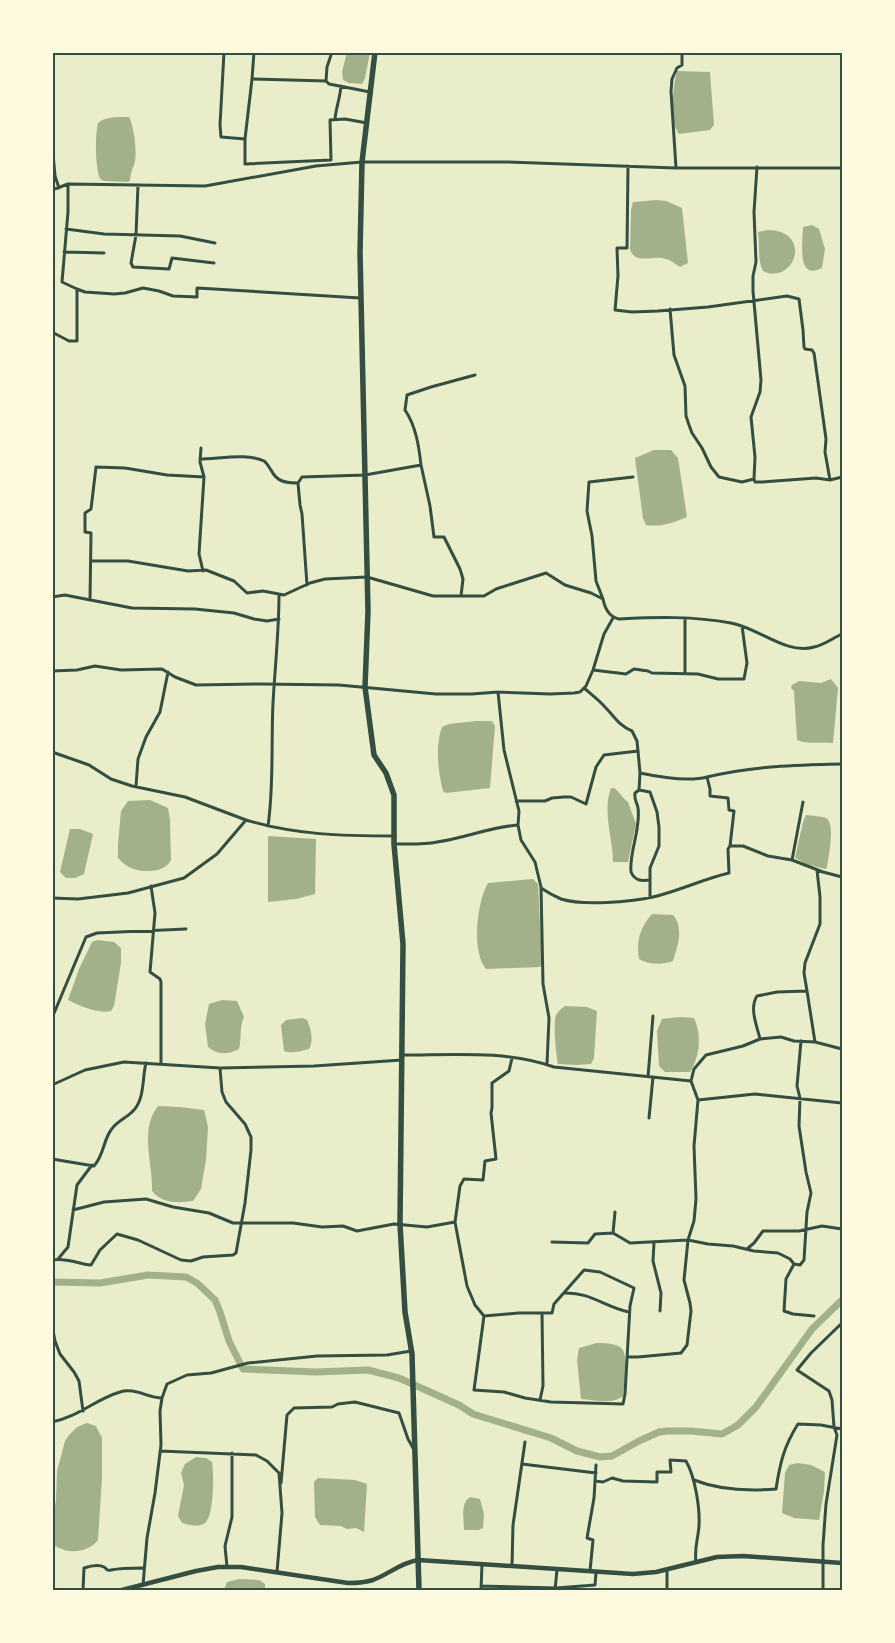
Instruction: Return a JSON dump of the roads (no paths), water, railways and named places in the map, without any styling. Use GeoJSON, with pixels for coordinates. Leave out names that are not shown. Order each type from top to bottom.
{"type":"FeatureCollection","features":[{"type":"Feature","properties":{"kind":"highway"},"geometry":{"type":"LineString","coordinates":[[375,52],[362,162],[360,252],[368,611],[365,687],[374,755],[386,773],[394,794],[394,844],[403,944],[400,1224],[405,1312],[412,1352],[419,1590]]}},
{"type":"Feature","properties":{"kind":"street"},"geometry":{"type":"LineString","coordinates":[[224,52],[220,125],[222,136],[245,139]]}},
{"type":"Feature","properties":{"kind":"street"},"geometry":{"type":"LineString","coordinates":[[254,52],[245,139],[245,164],[331,160],[330,120],[345,119],[367,123]]}},
{"type":"Feature","properties":{"kind":"street"},"geometry":{"type":"LineString","coordinates":[[326,81],[327,67],[332,52]]}},
{"type":"Feature","properties":{"kind":"street"},"geometry":{"type":"LineString","coordinates":[[676,168],[671,91],[677,68],[682,65],[682,52]]}},
{"type":"Feature","properties":{"kind":"street"},"geometry":{"type":"LineString","coordinates":[[252,79],[326,81],[329,84],[370,92]]}},
{"type":"Feature","properties":{"kind":"street"},"geometry":{"type":"LineString","coordinates":[[335,119],[342,86]]}},
{"type":"Feature","properties":{"kind":"street"},"geometry":{"type":"LineString","coordinates":[[52,142],[55,176],[59,188]]}},
{"type":"Feature","properties":{"kind":"street"},"geometry":{"type":"LineString","coordinates":[[52,190],[68,184],[205,186],[316,166],[362,162],[506,162],[676,168],[842,168]]}},
{"type":"Feature","properties":{"kind":"street"},"geometry":{"type":"LineString","coordinates":[[628,166],[627,248],[618,248],[615,310],[632,312],[708,307],[787,296],[799,299],[804,347],[805,349],[812,350],[814,353],[830,480]]}},
{"type":"Feature","properties":{"kind":"street"},"geometry":{"type":"LineString","coordinates":[[754,480],[755,457],[752,417],[760,392],[754,300],[754,212],[757,167]]}},
{"type":"Feature","properties":{"kind":"street"},"geometry":{"type":"LineString","coordinates":[[68,184],[62,282],[77,289],[85,292],[114,294],[143,288],[173,296],[196,297],[197,288],[361,298]]}},
{"type":"Feature","properties":{"kind":"street"},"geometry":{"type":"LineString","coordinates":[[138,185],[136,235],[131,263],[133,267],[169,268],[172,258],[214,263]]}},
{"type":"Feature","properties":{"kind":"street"},"geometry":{"type":"LineString","coordinates":[[66,229],[104,234],[180,236],[215,242]]}},
{"type":"Feature","properties":{"kind":"street"},"geometry":{"type":"LineString","coordinates":[[64,252],[104,253]]}},
{"type":"Feature","properties":{"kind":"street"},"geometry":{"type":"LineString","coordinates":[[52,332],[69,341],[77,341],[77,289]]}},
{"type":"Feature","properties":{"kind":"street"},"geometry":{"type":"LineString","coordinates":[[670,309],[674,354],[685,386],[686,416],[692,434],[719,477],[742,482],[816,478],[830,480],[842,477]]}},
{"type":"Feature","properties":{"kind":"street"},"geometry":{"type":"LineString","coordinates":[[460,596],[463,579],[460,569],[444,537],[434,537],[430,506],[414,430],[405,410],[407,395],[475,375]]}},
{"type":"Feature","properties":{"kind":"street"},"geometry":{"type":"LineString","coordinates":[[201,448],[200,460],[204,477],[199,554],[203,570]]}},
{"type":"Feature","properties":{"kind":"street"},"geometry":{"type":"LineString","coordinates":[[200,460],[238,457],[254,458],[266,462],[275,477],[281,481],[298,483]]}},
{"type":"Feature","properties":{"kind":"street"},"geometry":{"type":"LineString","coordinates":[[307,584],[298,483],[302,477],[365,475],[421,465]]}},
{"type":"Feature","properties":{"kind":"street"},"geometry":{"type":"LineString","coordinates":[[90,600],[91,537],[90,533],[85,532],[85,513],[91,510],[96,467],[125,468],[167,475],[204,477]]}},
{"type":"Feature","properties":{"kind":"street"},"geometry":{"type":"LineString","coordinates":[[633,477],[589,482],[587,511],[592,536],[596,580],[605,608],[613,618],[685,618],[730,622],[791,647],[814,648],[842,634]]}},
{"type":"Feature","properties":{"kind":"street"},"geometry":{"type":"LineString","coordinates":[[91,561],[128,561],[188,571],[203,570],[234,582],[247,593],[263,591],[279,595],[284,595],[307,584],[325,579],[367,577],[433,596],[484,596],[496,589],[546,573],[565,585],[591,593],[603,600]]}},
{"type":"Feature","properties":{"kind":"street"},"geometry":{"type":"LineString","coordinates":[[52,597],[65,595],[132,608],[187,608],[234,613],[267,621],[279,619]]}},
{"type":"Feature","properties":{"kind":"street"},"geometry":{"type":"LineString","coordinates":[[268,826],[272,790],[271,758],[279,595]]}},
{"type":"Feature","properties":{"kind":"street"},"geometry":{"type":"LineString","coordinates":[[52,671],[77,670],[95,666],[122,670],[162,670],[196,686],[275,684],[365,687],[407,693],[472,694],[498,692],[563,694],[580,692],[584,688],[593,670],[604,634],[613,618]]}},
{"type":"Feature","properties":{"kind":"street"},"geometry":{"type":"LineString","coordinates":[[685,618],[685,673]]}},
{"type":"Feature","properties":{"kind":"street"},"geometry":{"type":"LineString","coordinates":[[593,670],[626,674],[634,669],[652,673],[685,673],[718,679],[744,679],[747,662],[742,626]]}},
{"type":"Feature","properties":{"kind":"street"},"geometry":{"type":"LineString","coordinates":[[136,786],[138,760],[146,737],[160,712],[168,672]]}},
{"type":"Feature","properties":{"kind":"street"},"geometry":{"type":"LineString","coordinates":[[584,688],[625,729],[632,731],[637,741],[640,790]]}},
{"type":"Feature","properties":{"kind":"street"},"geometry":{"type":"LineString","coordinates":[[498,692],[504,750],[519,811],[518,825],[521,840],[535,862],[540,887],[543,984],[549,1018],[546,1064]]}},
{"type":"Feature","properties":{"kind":"street"},"geometry":{"type":"LineString","coordinates":[[516,801],[545,801],[560,797],[570,797],[586,804],[596,767],[604,755],[638,751]]}},
{"type":"Feature","properties":{"kind":"street"},"geometry":{"type":"LineString","coordinates":[[52,752],[89,766],[111,779],[185,796],[246,820],[268,826],[336,836],[395,836]]}},
{"type":"Feature","properties":{"kind":"street"},"geometry":{"type":"LineString","coordinates":[[640,773],[656,777],[696,778],[730,771],[784,765],[842,764]]}},
{"type":"Feature","properties":{"kind":"street"},"geometry":{"type":"LineString","coordinates":[[540,887],[554,896],[571,901],[607,902],[650,897],[729,873],[728,849],[730,846],[734,811],[729,810],[728,798],[710,796],[707,777]]}},
{"type":"Feature","properties":{"kind":"street"},"geometry":{"type":"LineString","coordinates":[[650,880],[636,880],[631,872],[632,853],[637,835],[638,808],[634,798],[635,793],[640,790],[650,792],[657,812],[659,827],[659,846],[650,868],[650,880],[650,897]]}},
{"type":"Feature","properties":{"kind":"street"},"geometry":{"type":"LineString","coordinates":[[792,860],[803,802]]}},
{"type":"Feature","properties":{"kind":"street"},"geometry":{"type":"LineString","coordinates":[[52,898],[78,898],[128,893],[184,878],[217,854],[246,820]]}},
{"type":"Feature","properties":{"kind":"street"},"geometry":{"type":"LineString","coordinates":[[394,844],[420,845],[499,827],[518,825]]}},
{"type":"Feature","properties":{"kind":"street"},"geometry":{"type":"LineString","coordinates":[[730,846],[743,846],[768,856],[792,860],[842,877]]}},
{"type":"Feature","properties":{"kind":"street"},"geometry":{"type":"LineString","coordinates":[[815,1042],[804,973],[805,962],[820,924],[817,870]]}},
{"type":"Feature","properties":{"kind":"street"},"geometry":{"type":"LineString","coordinates":[[152,886],[154,929],[150,972],[160,978],[161,982],[160,1064]]}},
{"type":"Feature","properties":{"kind":"street"},"geometry":{"type":"LineString","coordinates":[[52,1018],[86,937],[97,933],[186,929]]}},
{"type":"Feature","properties":{"kind":"street"},"geometry":{"type":"LineString","coordinates":[[760,1039],[754,1012],[757,996],[777,992],[807,991]]}},
{"type":"Feature","properties":{"kind":"street"},"geometry":{"type":"LineString","coordinates":[[648,1077],[653,1016]]}},
{"type":"Feature","properties":{"kind":"street"},"geometry":{"type":"LineString","coordinates":[[627,1357],[681,1353],[687,1345],[691,1311],[684,1280],[688,1240],[694,1221],[696,1194],[694,1146],[698,1100],[691,1081],[694,1070],[706,1055],[740,1047],[760,1039],[781,1037],[801,1042],[815,1042],[842,1049]]}},
{"type":"Feature","properties":{"kind":"street"},"geometry":{"type":"LineString","coordinates":[[552,1242],[588,1243],[595,1234],[612,1233],[630,1242],[654,1243],[688,1240],[778,1253],[790,1259],[794,1264],[800,1265],[804,1260],[811,1193],[799,1126],[800,1098],[797,1086],[801,1042]]}},
{"type":"Feature","properties":{"kind":"street"},"geometry":{"type":"LineString","coordinates":[[52,1085],[85,1070],[124,1062],[220,1068],[314,1066],[402,1058],[484,1055],[535,1060],[554,1067],[691,1081]]}},
{"type":"Feature","properties":{"kind":"street"},"geometry":{"type":"LineString","coordinates":[[484,1316],[518,1312],[552,1313],[553,1307],[563,1293],[584,1270],[600,1272],[634,1288],[629,1312],[623,1404],[584,1404],[540,1400],[504,1392],[474,1390],[484,1316],[475,1306],[467,1286],[456,1222],[459,1192],[464,1179],[483,1180],[485,1161],[496,1160],[491,1113],[492,1083],[509,1071],[512,1058]]}},
{"type":"Feature","properties":{"kind":"street"},"geometry":{"type":"LineString","coordinates":[[52,1159],[94,1166],[99,1161],[111,1130],[136,1108],[141,1096],[146,1063]]}},
{"type":"Feature","properties":{"kind":"street"},"geometry":{"type":"LineString","coordinates":[[52,1260],[77,1261],[91,1265],[100,1250],[117,1234],[138,1240],[181,1260],[191,1261],[203,1257],[233,1255],[237,1251],[245,1203],[251,1150],[250,1137],[245,1124],[226,1102],[222,1092],[220,1068]]}},
{"type":"Feature","properties":{"kind":"street"},"geometry":{"type":"LineString","coordinates":[[650,1118],[653,1077]]}},
{"type":"Feature","properties":{"kind":"street"},"geometry":{"type":"LineString","coordinates":[[698,1100],[755,1094],[842,1103]]}},
{"type":"Feature","properties":{"kind":"street"},"geometry":{"type":"LineString","coordinates":[[58,1259],[68,1247],[77,1185],[92,1165]]}},
{"type":"Feature","properties":{"kind":"street"},"geometry":{"type":"LineString","coordinates":[[73,1210],[104,1202],[146,1199],[173,1207],[209,1213],[227,1221],[241,1224],[343,1226],[357,1231],[372,1227],[400,1224],[427,1227],[456,1222]]}},
{"type":"Feature","properties":{"kind":"street"},"geometry":{"type":"LineString","coordinates":[[612,1233],[615,1212]]}},
{"type":"Feature","properties":{"kind":"street"},"geometry":{"type":"LineString","coordinates":[[746,1249],[754,1243],[763,1231],[799,1231],[822,1226],[842,1230]]}},
{"type":"Feature","properties":{"kind":"street"},"geometry":{"type":"LineString","coordinates":[[654,1243],[653,1261],[662,1293],[660,1311]]}},
{"type":"Feature","properties":{"kind":"street"},"geometry":{"type":"LineString","coordinates":[[794,1264],[786,1279],[784,1311],[814,1316]]}},
{"type":"Feature","properties":{"kind":"street"},"geometry":{"type":"LineString","coordinates":[[563,1293],[590,1296],[614,1308],[629,1312]]}},
{"type":"Feature","properties":{"kind":"street"},"geometry":{"type":"LineString","coordinates":[[540,1400],[543,1386],[542,1313]]}},
{"type":"Feature","properties":{"kind":"street"},"geometry":{"type":"LineString","coordinates":[[823,1590],[823,1545],[826,1504],[837,1440],[832,1400],[829,1391],[797,1370],[811,1353],[842,1323]]}},
{"type":"Feature","properties":{"kind":"street"},"geometry":{"type":"LineString","coordinates":[[52,1325],[60,1354],[79,1381],[83,1411]]}},
{"type":"Feature","properties":{"kind":"street"},"geometry":{"type":"LineString","coordinates":[[143,1585],[149,1525],[156,1493],[162,1398],[167,1384],[187,1375],[211,1373],[232,1366],[264,1361],[317,1356],[387,1355],[412,1352]]}},
{"type":"Feature","properties":{"kind":"street"},"geometry":{"type":"LineString","coordinates":[[52,1422],[64,1420],[121,1391],[132,1391],[162,1398]]}},
{"type":"Feature","properties":{"kind":"street"},"geometry":{"type":"LineString","coordinates":[[281,1483],[285,1430],[288,1414],[294,1408],[332,1407],[338,1404],[355,1402],[399,1413],[408,1439],[415,1451]]}},
{"type":"Feature","properties":{"kind":"street"},"geometry":{"type":"LineString","coordinates":[[693,1480],[716,1486],[764,1490],[776,1489],[780,1461],[798,1424],[821,1425],[842,1429]]}},
{"type":"Feature","properties":{"kind":"street"},"geometry":{"type":"LineString","coordinates":[[512,1566],[513,1525],[525,1442]]}},
{"type":"Feature","properties":{"kind":"street"},"geometry":{"type":"LineString","coordinates":[[160,1451],[256,1455],[280,1473],[282,1513],[277,1572]]}},
{"type":"Feature","properties":{"kind":"street"},"geometry":{"type":"LineString","coordinates":[[228,1566],[225,1546],[232,1517],[232,1453]]}},
{"type":"Feature","properties":{"kind":"street"},"geometry":{"type":"LineString","coordinates":[[595,1481],[603,1482],[612,1478],[623,1481],[657,1482],[657,1472],[671,1472],[670,1460],[686,1461],[693,1480],[699,1518],[695,1552],[696,1562]]}},
{"type":"Feature","properties":{"kind":"street"},"geometry":{"type":"LineString","coordinates":[[522,1464],[596,1473]]}},
{"type":"Feature","properties":{"kind":"street"},"geometry":{"type":"LineString","coordinates":[[482,1564],[481,1589],[556,1589],[595,1585],[593,1540],[587,1538],[596,1465]]}},
{"type":"Feature","properties":{"kind":"street"},"geometry":{"type":"LineString","coordinates":[[122,1590],[196,1571],[228,1566],[360,1583],[373,1580],[406,1562],[418,1560],[633,1574],[667,1570],[718,1556],[842,1563]]}},
{"type":"Feature","properties":{"kind":"street"},"geometry":{"type":"LineString","coordinates":[[83,1590],[82,1572],[84,1568],[91,1565],[103,1566],[106,1570],[115,1568],[144,1568]]}},
{"type":"Feature","properties":{"kind":"street"},"geometry":{"type":"LineString","coordinates":[[556,1589],[558,1570]]}},
{"type":"Feature","properties":{"kind":"street"},"geometry":{"type":"LineString","coordinates":[[667,1570],[668,1590]]}},
{"type":"Feature","properties":{"kind":"waterway"},"geometry":{"type":"LineString","coordinates":[[52,1282],[100,1283],[148,1275],[186,1277],[197,1283],[215,1300],[229,1341],[243,1369],[316,1372],[368,1370],[399,1378],[459,1405],[473,1414],[551,1438],[577,1451],[600,1457],[612,1456],[659,1432],[691,1431],[722,1434],[738,1425],[756,1407],[812,1329],[842,1300]]}}]}
